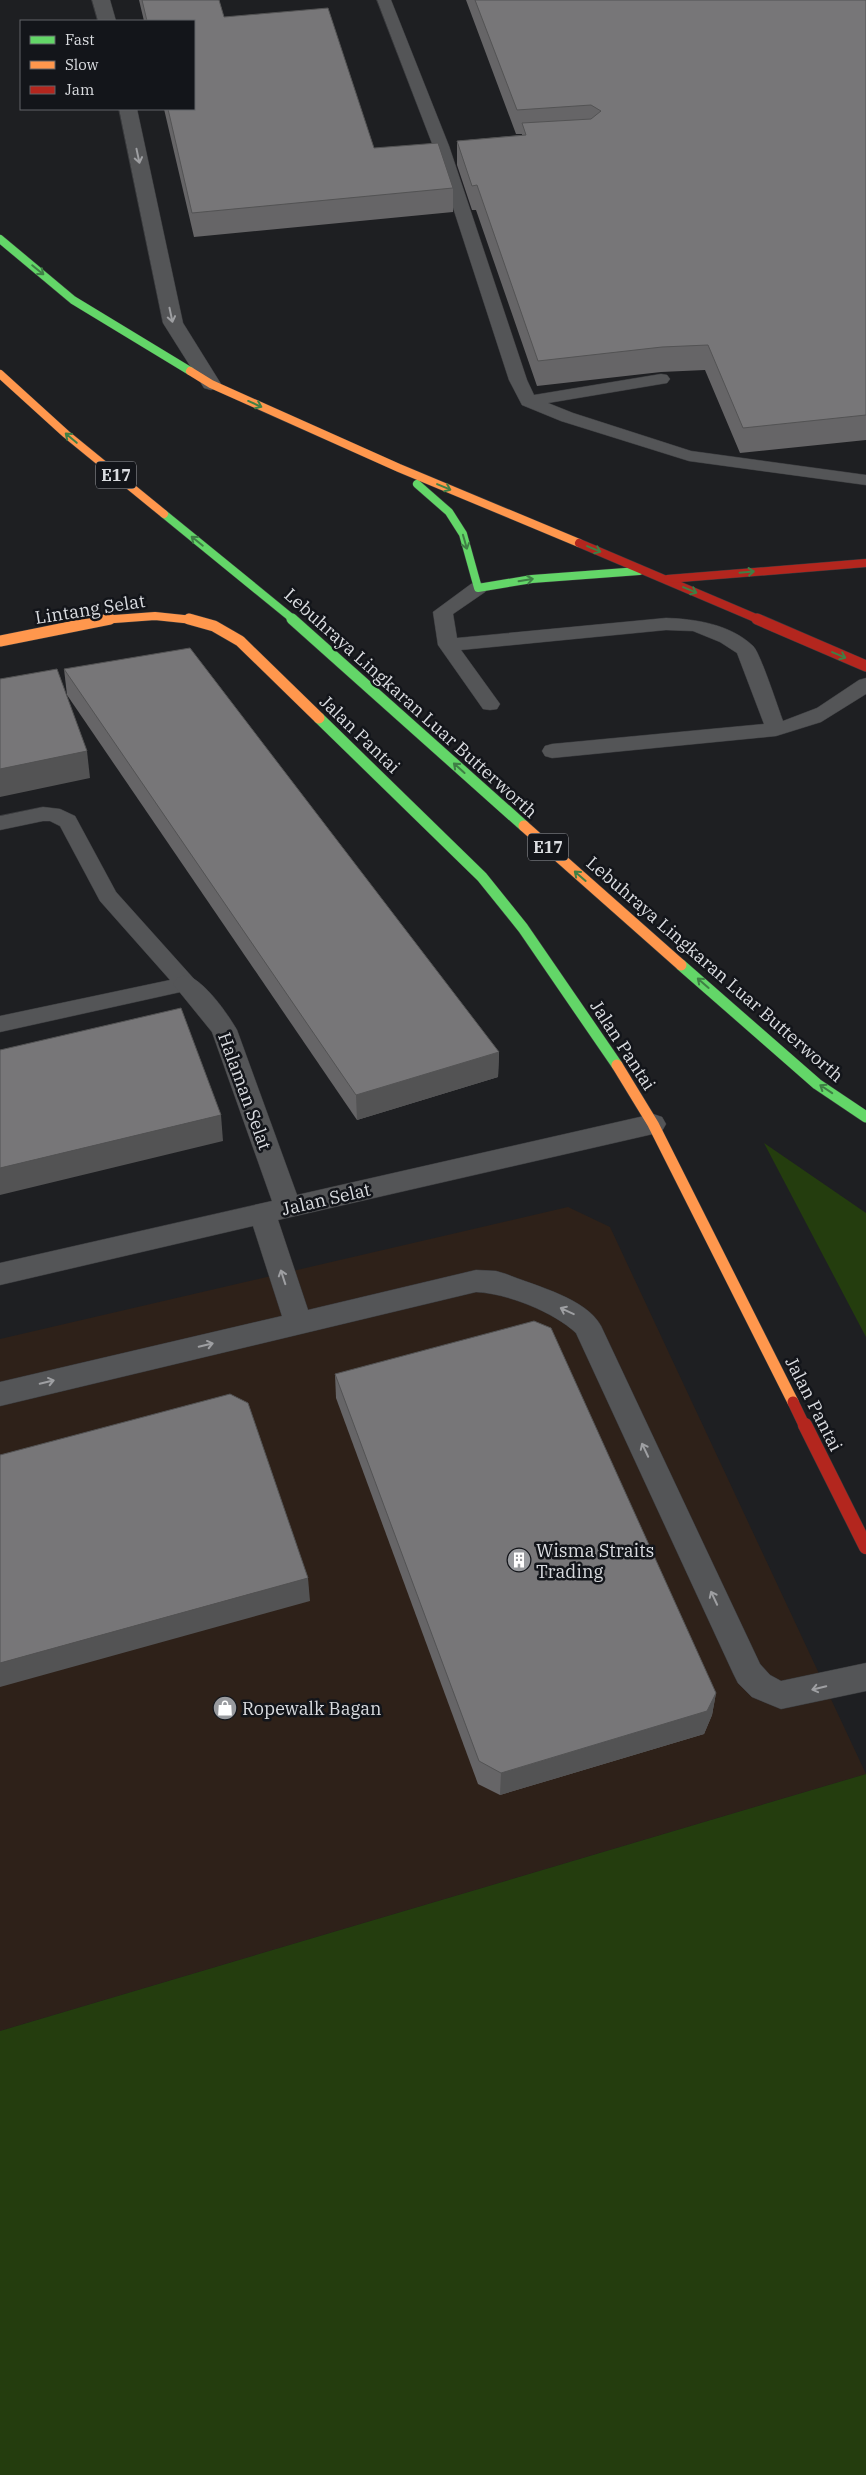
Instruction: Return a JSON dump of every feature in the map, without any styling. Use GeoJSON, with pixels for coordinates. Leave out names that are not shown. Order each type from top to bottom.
{"type":"FeatureCollection","features":[{"type":"Feature","properties":{"kind":"main road"},"geometry":{"type":"LineString","coordinates":[[0,239],[73,300],[211,384],[399,468],[646,571],[866,666]]}},
{"type":"Feature","properties":{"kind":"main road","name":"Lebuhraya Lingkaran Luar Butterworth"},"geometry":{"type":"LineString","coordinates":[[0,374],[66,434],[309,633],[542,842],[817,1084],[866,1117]]}},
{"type":"Feature","properties":{"kind":"main road"},"geometry":{"type":"LineString","coordinates":[[399,468],[449,512],[463,534],[478,588],[532,579],[646,571]]}},
{"type":"Feature","properties":{"kind":"main road"},"geometry":{"type":"LineString","coordinates":[[664,579],[866,563]]}},
{"type":"Feature","properties":{"kind":"main road","name":"Lintang Selat"},"geometry":{"type":"LineString","coordinates":[[0,641],[127,618],[162,616],[194,620],[210,625],[240,641]]}},
{"type":"Feature","properties":{"kind":"main road","name":"Jalan Pantai"},"geometry":{"type":"LineString","coordinates":[[240,641],[482,877],[523,928],[626,1080],[653,1124],[866,1547]]}},
{"type":"Feature","properties":{"kind":"street"},"geometry":{"type":"LineString","coordinates":[[101,0],[107,20]]}},
{"type":"Feature","properties":{"kind":"street"},"geometry":{"type":"LineString","coordinates":[[128,110],[173,324],[211,384]]}},
{"type":"Feature","properties":{"kind":"street","name":"Halaman Selat"},"geometry":{"type":"LineString","coordinates":[[186,984],[214,1015],[224,1030],[275,1210],[298,1323]]}},
{"type":"Feature","properties":{"kind":"street","name":"Jalan Selat"},"geometry":{"type":"LineString","coordinates":[[0,1274],[653,1124]]}},
{"type":"Feature","properties":{"kind":"street"},"geometry":{"type":"LineString","coordinates":[[0,1394],[476,1281],[496,1282],[573,1313],[587,1326],[749,1673],[757,1684],[768,1693],[781,1695],[866,1677]]}},
{"type":"Feature","properties":{"kind":"lane"},"geometry":{"type":"LineString","coordinates":[[384,0],[441,146],[518,380],[528,401],[567,417],[689,456],[866,480]]}},
{"type":"Feature","properties":{"kind":"lane"},"geometry":{"type":"LineString","coordinates":[[441,146],[461,145]]}},
{"type":"Feature","properties":{"kind":"lane"},"geometry":{"type":"LineString","coordinates":[[528,401],[661,379]]}},
{"type":"Feature","properties":{"kind":"lane"},"geometry":{"type":"LineString","coordinates":[[478,588],[443,612],[448,645],[490,704]]}},
{"type":"Feature","properties":{"kind":"lane"},"geometry":{"type":"LineString","coordinates":[[448,645],[666,624],[696,625],[727,638],[746,650],[776,729]]}},
{"type":"Feature","properties":{"kind":"lane"},"geometry":{"type":"LineString","coordinates":[[552,751],[800,725],[823,715],[866,684]]}},
{"type":"Feature","properties":{"kind":"lane"},"geometry":{"type":"LineString","coordinates":[[0,823],[43,814],[54,814],[68,821],[108,896],[186,984],[0,1024]]}},
{"type":"Feature","properties":{"kind":"shaded area"},"geometry":{"type":"Polygon","coordinates":[[[568,1207],[610,1227],[866,1774],[0,2031],[0,1339],[568,1207]]]}},
{"type":"Feature","properties":{"kind":"green space"},"geometry":{"type":"Polygon","coordinates":[[[764,1143],[866,1213],[866,1337],[764,1143]]]}},
{"type":"Feature","properties":{"kind":"green space"},"geometry":{"type":"Polygon","coordinates":[[[866,1774],[866,2475],[0,2475],[0,2031],[866,1774]]]}},
{"type":"Feature","properties":{"kind":"building"},"geometry":{"type":"Polygon","coordinates":[[[142,0],[219,0],[224,17],[328,8],[374,148],[438,143],[453,188],[192,213],[168,110],[195,110],[195,20],[147,20],[142,0]]]}},
{"type":"Feature","properties":{"kind":"building"},"geometry":{"type":"Polygon","coordinates":[[[475,0],[866,0],[866,415],[743,428],[708,345],[662,347],[538,361],[477,185],[472,186],[457,141],[526,135],[522,123],[591,119],[601,111],[591,105],[517,110],[475,0]]]}},
{"type":"Feature","properties":{"kind":"building"},"geometry":{"type":"Polygon","coordinates":[[[190,648],[499,1052],[356,1095],[64,669],[190,648]]]}},
{"type":"Feature","properties":{"kind":"building"},"geometry":{"type":"Polygon","coordinates":[[[57,669],[87,751],[0,769],[0,679],[57,669]]]}},
{"type":"Feature","properties":{"kind":"building"},"geometry":{"type":"Polygon","coordinates":[[[181,1008],[221,1115],[0,1168],[0,1050],[181,1008]]]}},
{"type":"Feature","properties":{"kind":"building","name":"Wisma Straits Trading"},"geometry":{"type":"Polygon","coordinates":[[[534,1321],[551,1328],[716,1693],[707,1711],[501,1773],[479,1761],[335,1374],[534,1321]]]}},
{"type":"Feature","properties":{"kind":"building"},"geometry":{"type":"Polygon","coordinates":[[[230,1394],[248,1403],[308,1578],[0,1663],[0,1455],[230,1394]]]}},
{"type":"Feature","properties":{"kind":"traffic: fast"},"geometry":{"type":"LineString","coordinates":[[0,239],[73,300],[190,371]]}},
{"type":"Feature","properties":{"kind":"traffic: fast"},"geometry":{"type":"LineString","coordinates":[[417,484],[449,512],[463,534],[478,588],[532,579],[639,571]]}},
{"type":"Feature","properties":{"kind":"traffic: fast"},"geometry":{"type":"LineString","coordinates":[[164,514],[309,633],[524,826]]}},
{"type":"Feature","properties":{"kind":"traffic: fast"},"geometry":{"type":"LineString","coordinates":[[319,718],[482,877],[523,928],[617,1065]]}},
{"type":"Feature","properties":{"kind":"traffic: fast"},"geometry":{"type":"LineString","coordinates":[[681,965],[817,1084],[866,1117]]}},
{"type":"Feature","properties":{"kind":"traffic: slow"},"geometry":{"type":"LineString","coordinates":[[190,371],[211,384],[399,468],[579,543]]}},
{"type":"Feature","properties":{"kind":"traffic: slow"},"geometry":{"type":"LineString","coordinates":[[0,374],[66,434],[164,514]]}},
{"type":"Feature","properties":{"kind":"traffic: slow"},"geometry":{"type":"LineString","coordinates":[[0,641],[58,628],[123,617],[155,616],[186,618],[214,626],[240,641],[270,668],[319,718]]}},
{"type":"Feature","properties":{"kind":"traffic: slow"},"geometry":{"type":"LineString","coordinates":[[524,826],[681,965]]}},
{"type":"Feature","properties":{"kind":"traffic: slow"},"geometry":{"type":"LineString","coordinates":[[617,1065],[653,1124],[793,1402]]}},
{"type":"Feature","properties":{"kind":"traffic: jam"},"geometry":{"type":"LineString","coordinates":[[579,543],[866,666]]}},
{"type":"Feature","properties":{"kind":"traffic: jam"},"geometry":{"type":"LineString","coordinates":[[668,579],[866,563]]}},
{"type":"Feature","properties":{"kind":"traffic: jam"},"geometry":{"type":"LineString","coordinates":[[793,1402],[866,1547]]}},
{"type":"Feature","properties":{"kind":"place","name":"Wisma Straits Trading"},"geometry":{"type":"Point","coordinates":[519,1560]}},
{"type":"Feature","properties":{"kind":"place","name":"Ropewalk Bagan"},"geometry":{"type":"Point","coordinates":[225,1708]}}]}
